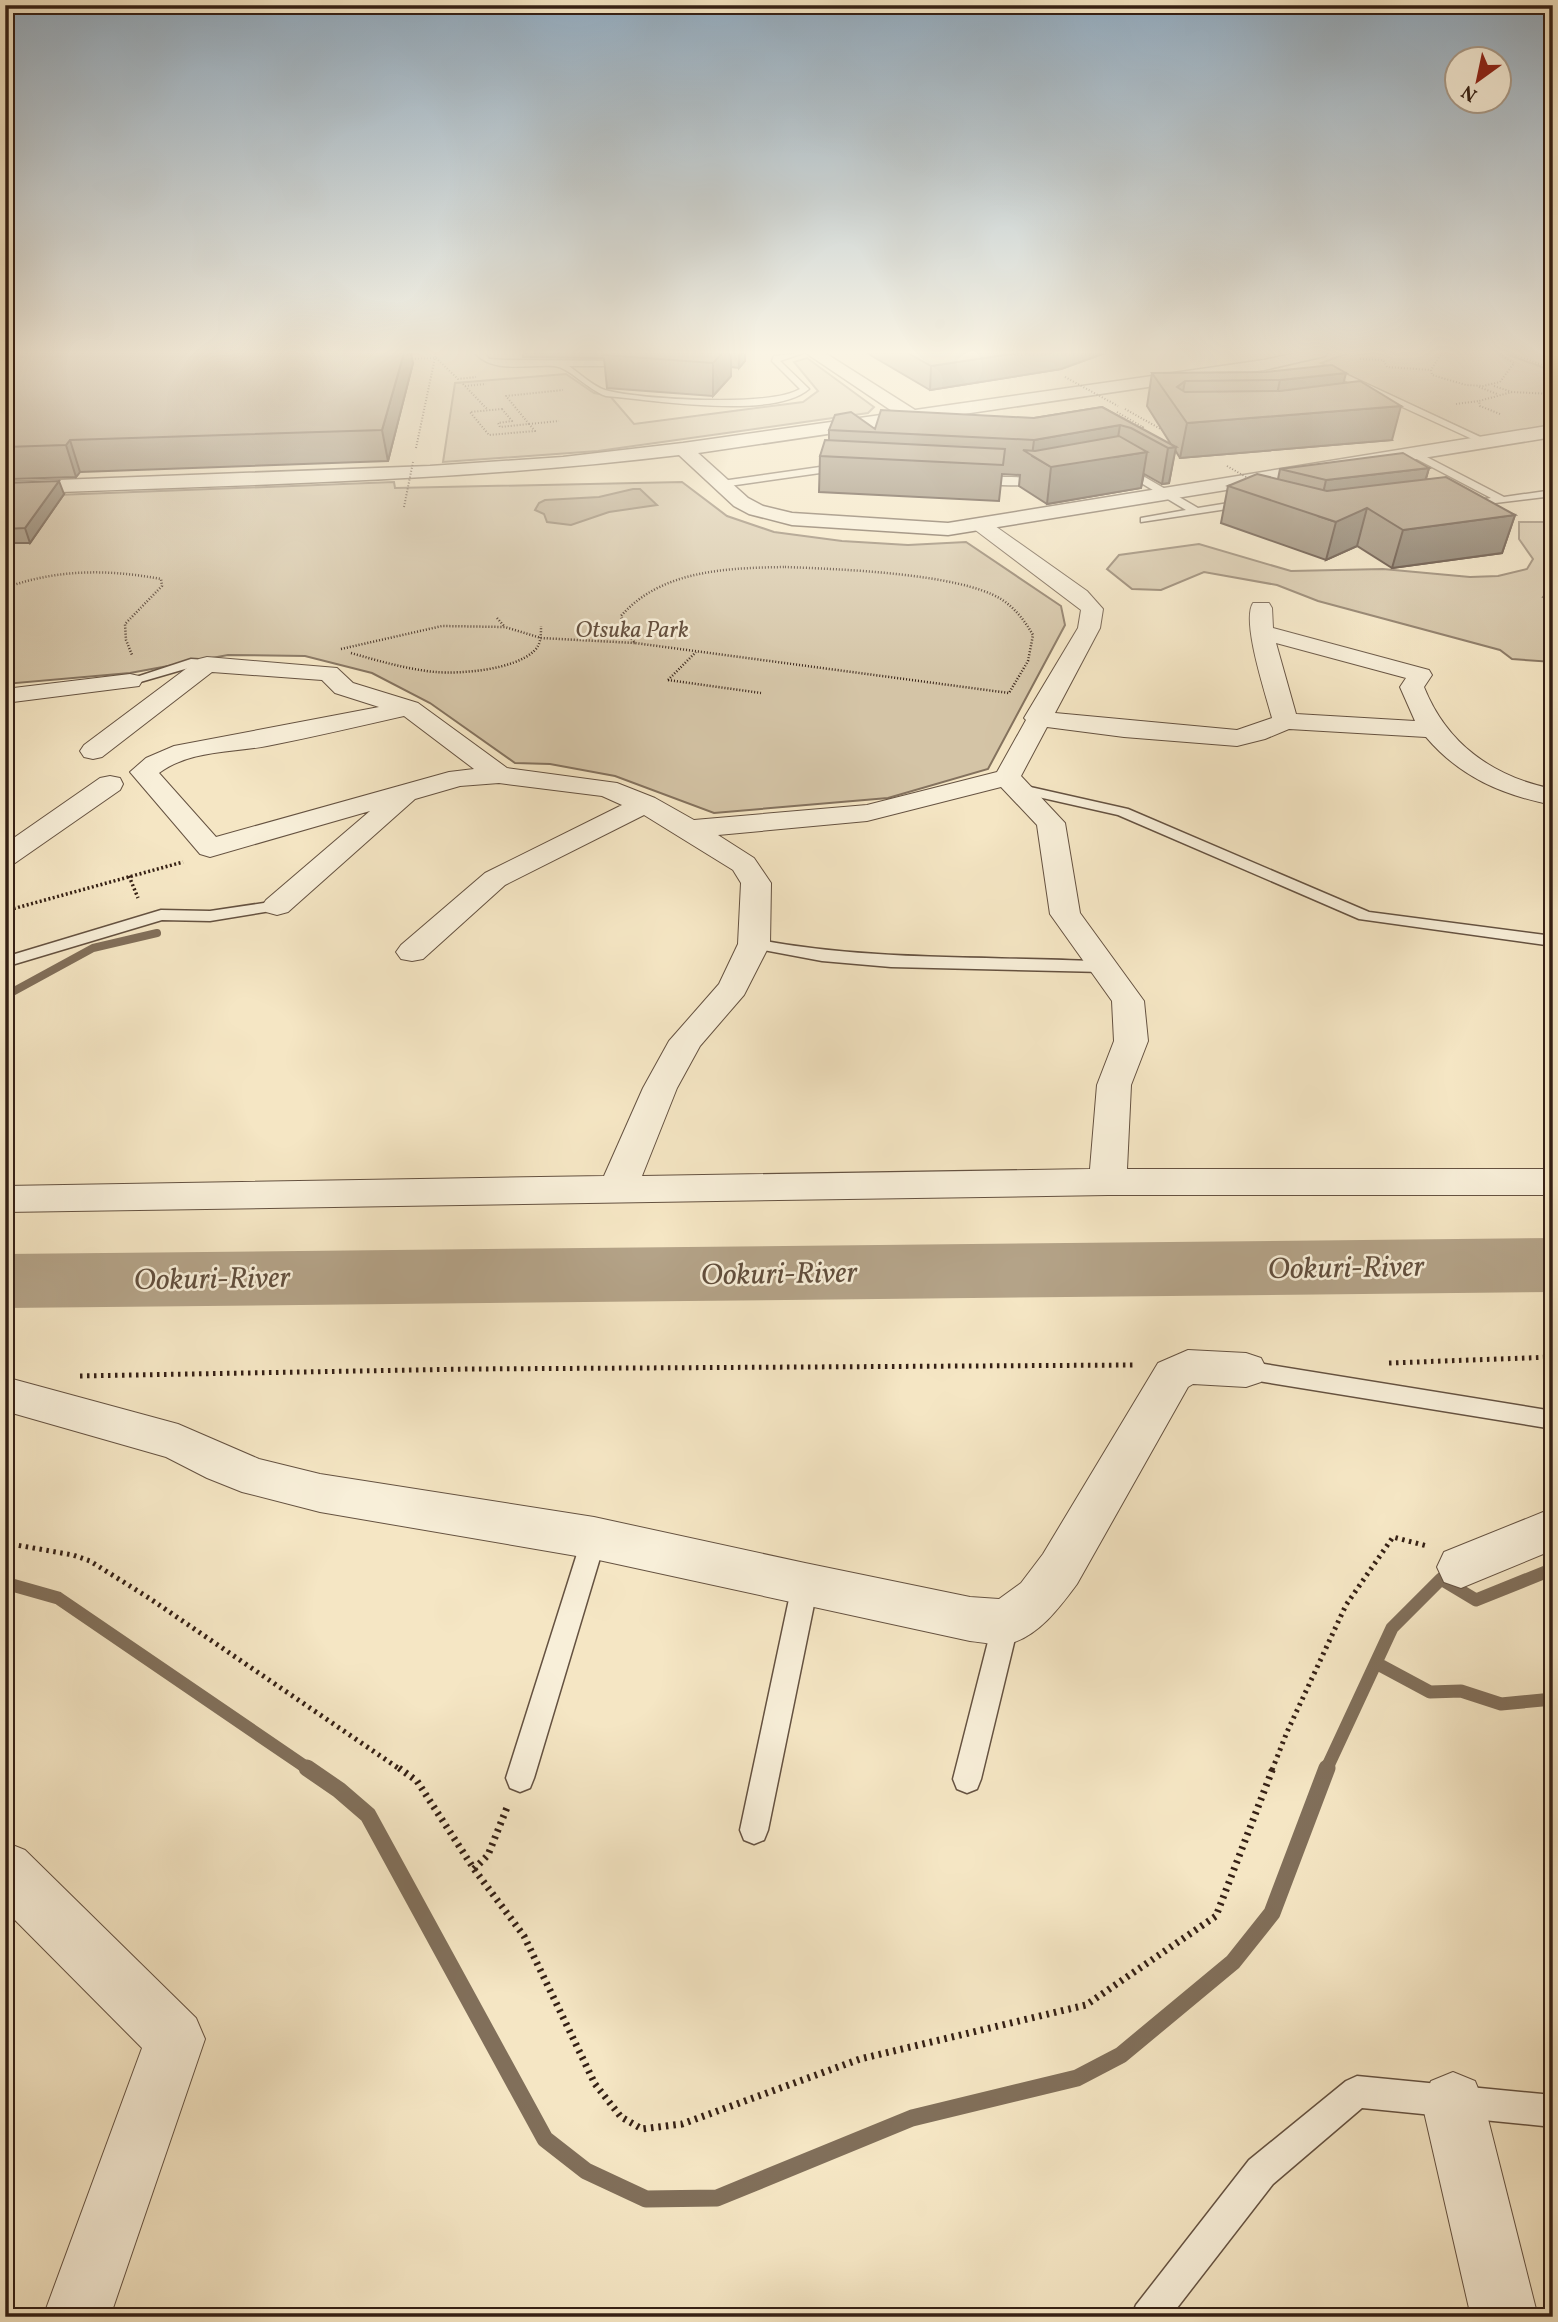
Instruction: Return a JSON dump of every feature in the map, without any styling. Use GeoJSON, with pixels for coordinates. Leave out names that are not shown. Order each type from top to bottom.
{"type":"FeatureCollection","features":[{"type":"Feature","properties":{"kind":"street"},"geometry":{"type":"LineString","coordinates":[[5,488],[479,470],[563,461]]}},
{"type":"Feature","properties":{"kind":"street"},"geometry":{"type":"LineString","coordinates":[[697,461],[741,502],[756,510],[792,519],[921,529],[981,525],[1370,461]]}},
{"type":"Feature","properties":{"kind":"street"},"geometry":{"type":"LineString","coordinates":[[981,525],[1079,596],[1092,609],[1089,628],[1037,718],[1012,782]]}},
{"type":"Feature","properties":{"kind":"street"},"geometry":{"type":"LineString","coordinates":[[1285,721],[1261,620],[1420,675],[1412,687],[1416,702],[1433,730],[1456,753],[1489,778],[1522,791],[1553,797]]}},
{"type":"Feature","properties":{"kind":"street"},"geometry":{"type":"LineString","coordinates":[[93,751],[207,664],[329,673],[344,688],[409,708],[499,775]]}},
{"type":"Feature","properties":{"kind":"street"},"geometry":{"type":"LineString","coordinates":[[10,700],[130,681]]}},
{"type":"Feature","properties":{"kind":"street"},"geometry":{"type":"LineString","coordinates":[[409,708],[261,739],[200,748],[158,759],[143,772],[209,848],[458,778],[499,775],[607,789],[645,804],[744,864],[756,883],[754,944],[733,988],[686,1041],[660,1088],[617,1190]]}},
{"type":"Feature","properties":{"kind":"street"},"geometry":{"type":"LineString","coordinates":[[1037,718],[1124,729],[1237,738],[1256,734],[1285,721],[1433,730]]}},
{"type":"Feature","properties":{"kind":"street"},"geometry":{"type":"LineString","coordinates":[[689,829],[867,813],[1012,782]]}},
{"type":"Feature","properties":{"kind":"street"},"geometry":{"type":"LineString","coordinates":[[1012,782],[1051,823],[1065,914],[1128,1001],[1131,1041],[1114,1085],[1108,1182]]}},
{"type":"Feature","properties":{"kind":"street"},"geometry":{"type":"LineString","coordinates":[[5,857],[110,785]]}},
{"type":"Feature","properties":{"kind":"street"},"geometry":{"type":"LineString","coordinates":[[277,906],[408,793]]}},
{"type":"Feature","properties":{"kind":"street"},"geometry":{"type":"LineString","coordinates":[[412,952],[495,879],[645,804]]}},
{"type":"Feature","properties":{"kind":"street"},"geometry":{"type":"LineString","coordinates":[[5,1199],[1108,1182],[1553,1182]]}},
{"type":"Feature","properties":{"kind":"street"},"geometry":{"type":"LineString","coordinates":[[5,1394],[178,1442],[223,1465],[258,1478],[320,1493],[594,1538],[970,1619],[1006,1622],[1038,1598],[1060,1569],[1173,1375],[1188,1367],[1245,1370]]}},
{"type":"Feature","properties":{"kind":"street"},"geometry":{"type":"LineString","coordinates":[[1461,1567],[1553,1528]]}},
{"type":"Feature","properties":{"kind":"street"},"geometry":{"type":"LineString","coordinates":[[5,1870],[174,2039],[76,2317]]}},
{"type":"Feature","properties":{"kind":"street"},"geometry":{"type":"LineString","coordinates":[[1453,2103],[1505,2317]]}},
{"type":"Feature","properties":{"kind":"lane"},"geometry":{"type":"LineString","coordinates":[[1428,461],[1502,500]]}},
{"type":"Feature","properties":{"kind":"lane"},"geometry":{"type":"LineString","coordinates":[[1114,466],[1121,467],[1195,511]]}},
{"type":"Feature","properties":{"kind":"lane"},"geometry":{"type":"LineString","coordinates":[[722,484],[820,470],[851,471]]}},
{"type":"Feature","properties":{"kind":"lane"},"geometry":{"type":"LineString","coordinates":[[957,478],[1010,482],[1054,477]]}},
{"type":"Feature","properties":{"kind":"lane"},"geometry":{"type":"LineString","coordinates":[[1449,507],[1553,493]]}},
{"type":"Feature","properties":{"kind":"lane"},"geometry":{"type":"LineString","coordinates":[[1145,520],[1240,503],[1263,508]]}},
{"type":"Feature","properties":{"kind":"lane"},"geometry":{"type":"LineString","coordinates":[[130,681],[191,663],[207,664]]}},
{"type":"Feature","properties":{"kind":"lane"},"geometry":{"type":"LineString","coordinates":[[1012,782],[1123,812],[1365,916],[1407,925],[1507,933],[1553,941]]}},
{"type":"Feature","properties":{"kind":"lane"},"geometry":{"type":"LineString","coordinates":[[5,962],[74,939],[161,915],[210,916],[277,906]]}},
{"type":"Feature","properties":{"kind":"lane"},"geometry":{"type":"LineString","coordinates":[[754,944],[784,951],[926,964],[1040,967],[1073,964],[1103,967]]}},
{"type":"Feature","properties":{"kind":"lane"},"geometry":{"type":"LineString","coordinates":[[1245,1370],[1553,1420]]}},
{"type":"Feature","properties":{"kind":"lane"},"geometry":{"type":"LineString","coordinates":[[520,1778],[594,1538]]}},
{"type":"Feature","properties":{"kind":"lane"},"geometry":{"type":"LineString","coordinates":[[754,1830],[805,1585]]}},
{"type":"Feature","properties":{"kind":"lane"},"geometry":{"type":"LineString","coordinates":[[967,1779],[1006,1622]]}},
{"type":"Feature","properties":{"kind":"lane"},"geometry":{"type":"LineString","coordinates":[[1148,2317],[1261,2172],[1357,2092],[1553,2111]]}},
{"type":"Feature","properties":{"kind":"path"},"geometry":{"type":"LineString","coordinates":[[404,507],[413,461]]}},
{"type":"Feature","properties":{"kind":"path"},"geometry":{"type":"LineString","coordinates":[[1227,466],[1259,484]]}},
{"type":"Feature","properties":{"kind":"path"},"geometry":{"type":"LineString","coordinates":[[335,650],[442,626],[506,626],[541,638],[635,643],[1009,693],[1028,661],[1033,635],[1020,613],[996,596],[954,583],[812,568],[741,570],[688,578],[656,587],[634,600],[621,616],[625,631],[635,643]]}},
{"type":"Feature","properties":{"kind":"path"},"geometry":{"type":"LineString","coordinates":[[5,588],[36,576],[58,572],[95,571],[161,579],[162,586],[125,624],[125,640],[132,655]]}},
{"type":"Feature","properties":{"kind":"path"},"geometry":{"type":"LineString","coordinates":[[497,618],[506,626]]}},
{"type":"Feature","properties":{"kind":"path"},"geometry":{"type":"LineString","coordinates":[[541,626],[541,638]]}},
{"type":"Feature","properties":{"kind":"path"},"geometry":{"type":"LineString","coordinates":[[696,651],[668,680],[761,693]]}},
{"type":"Feature","properties":{"kind":"path"},"geometry":{"type":"LineString","coordinates":[[5,911],[195,859],[209,848]]}},
{"type":"Feature","properties":{"kind":"path"},"geometry":{"type":"LineString","coordinates":[[1383,1363],[1553,1357]]}},
{"type":"Feature","properties":{"kind":"path"},"geometry":{"type":"LineString","coordinates":[[73,1376],[469,1369],[1144,1365]]}},
{"type":"Feature","properties":{"kind":"path"},"geometry":{"type":"LineString","coordinates":[[474,1868],[488,1855],[520,1778]]}},
{"type":"Feature","properties":{"kind":"green space","name":"Otsuka Park"},"geometry":{"type":"Polygon","coordinates":[[[394,482],[395,488],[682,482],[727,516],[774,532],[842,541],[908,545],[966,542],[1061,606],[1065,625],[988,769],[888,798],[714,813],[615,776],[550,764],[515,763],[430,703],[372,673],[305,656],[228,655],[130,673],[5,684],[5,497],[394,482]]]}},
{"type":"Feature","properties":{"kind":"green space"},"geometry":{"type":"Polygon","coordinates":[[[1519,522],[1553,522],[1553,586],[1543,597],[1553,601],[1553,662],[1512,659],[1500,650],[1318,601],[1277,585],[1204,572],[1161,590],[1132,589],[1107,569],[1119,555],[1199,544],[1291,571],[1383,569],[1470,577],[1498,576],[1527,569],[1533,559],[1519,539],[1519,522]]]}},
{"type":"Feature","properties":{"kind":"shaded area"},"geometry":{"type":"Polygon","coordinates":[[[640,489],[657,505],[609,512],[571,525],[547,522],[544,514],[535,510],[539,503],[545,500],[599,497],[640,489]]]}},
{"type":"Feature","properties":{"kind":"building"},"geometry":{"type":"Polygon","coordinates":[[[929,461],[1003,461],[1003,465],[929,461]]]}},
{"type":"Feature","properties":{"kind":"building"},"geometry":{"type":"Polygon","coordinates":[[[1042,461],[1087,461],[1051,467],[1042,461]]]}},
{"type":"Feature","properties":{"kind":"building"},"geometry":{"type":"Polygon","coordinates":[[[1339,461],[1417,461],[1429,468],[1326,480],[1280,469],[1339,461]]]}},
{"type":"Feature","properties":{"kind":"building"},"geometry":{"type":"Polygon","coordinates":[[[1257,474],[1327,491],[1446,477],[1515,515],[1403,530],[1367,508],[1336,522],[1228,486],[1257,474]]]}},
{"type":"Feature","properties":{"kind":"building"},"geometry":{"type":"Polygon","coordinates":[[[59,481],[25,528],[5,529],[5,483],[59,481]]]}},
{"type":"Feature","properties":{"kind":"waterway"},"geometry":{"type":"LineString","coordinates":[[9,994],[5,996],[93,948],[157,933]]}},
{"type":"Feature","properties":{"kind":"waterway","name":"Ookuri-River"},"geometry":{"type":"LineString","coordinates":[[5,1281],[1553,1265]]}},
{"type":"Feature","properties":{"kind":"waterway"},"geometry":{"type":"LineString","coordinates":[[1326,1770],[1392,1628],[1441,1579],[1476,1600],[1553,1569]]}},
{"type":"Feature","properties":{"kind":"waterway"},"geometry":{"type":"LineString","coordinates":[[5,1583],[58,1598],[310,1770]]}},
{"type":"Feature","properties":{"kind":"waterway"},"geometry":{"type":"LineString","coordinates":[[1376,1663],[1430,1692],[1461,1691],[1501,1704],[1553,1699]]}},
{"type":"Feature","properties":{"kind":"waterway"},"geometry":{"type":"LineString","coordinates":[[307,1768],[339,1790],[368,1815],[545,2139],[586,2171],[646,2199],[717,2198],[912,2118],[1077,2078],[1121,2055],[1233,1962],[1272,1913],[1327,1768]]}}]}
